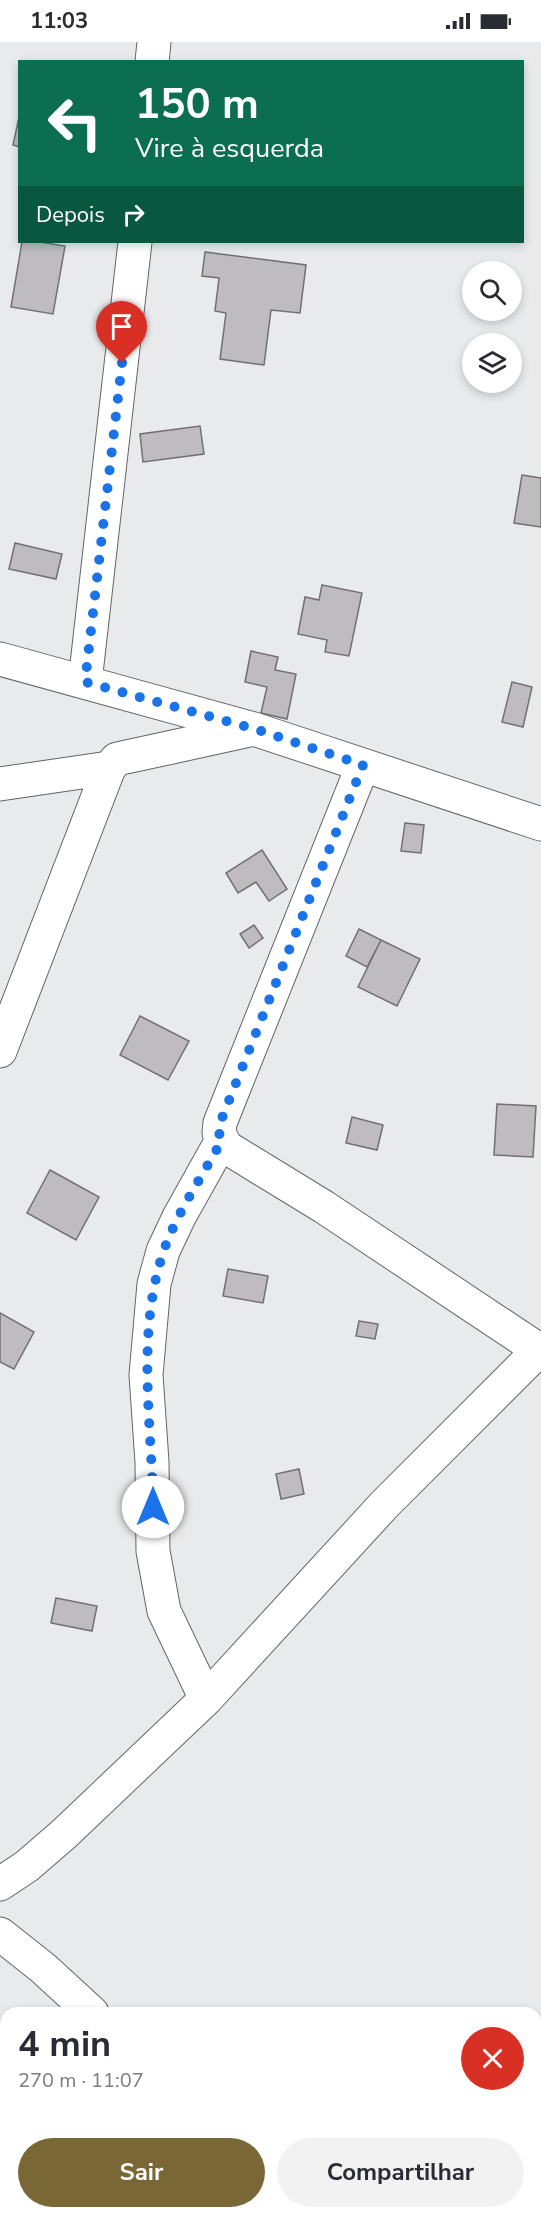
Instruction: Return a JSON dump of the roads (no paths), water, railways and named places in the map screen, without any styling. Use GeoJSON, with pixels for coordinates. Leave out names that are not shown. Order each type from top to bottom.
{"type":"FeatureCollection","features":[{"type":"Feature","properties":{"kind":"street"},"geometry":{"type":"LineString","coordinates":[[153,60],[154,42]]}},
{"type":"Feature","properties":{"kind":"street"},"geometry":{"type":"LineString","coordinates":[[85,682],[135,243]]}},
{"type":"Feature","properties":{"kind":"street"},"geometry":{"type":"LineString","coordinates":[[0,658],[255,729],[541,824]]}},
{"type":"Feature","properties":{"kind":"street"},"geometry":{"type":"LineString","coordinates":[[0,1050],[109,768],[117,759],[255,729]]}},
{"type":"Feature","properties":{"kind":"street"},"geometry":{"type":"LineString","coordinates":[[0,1884],[27,1866],[64,1834],[206,1699],[384,1505],[540,1349],[226,1147],[219,1133],[220,1123],[363,765]]}},
{"type":"Feature","properties":{"kind":"street"},"geometry":{"type":"LineString","coordinates":[[0,784],[109,768]]}},
{"type":"Feature","properties":{"kind":"street"},"geometry":{"type":"LineString","coordinates":[[206,1699],[164,1611],[153,1551],[153,1462],[146,1375],[154,1284],[163,1251],[179,1217],[222,1140]]}},
{"type":"Feature","properties":{"kind":"street"},"geometry":{"type":"LineString","coordinates":[[0,1934],[43,1968],[86,2007]]}}]}
